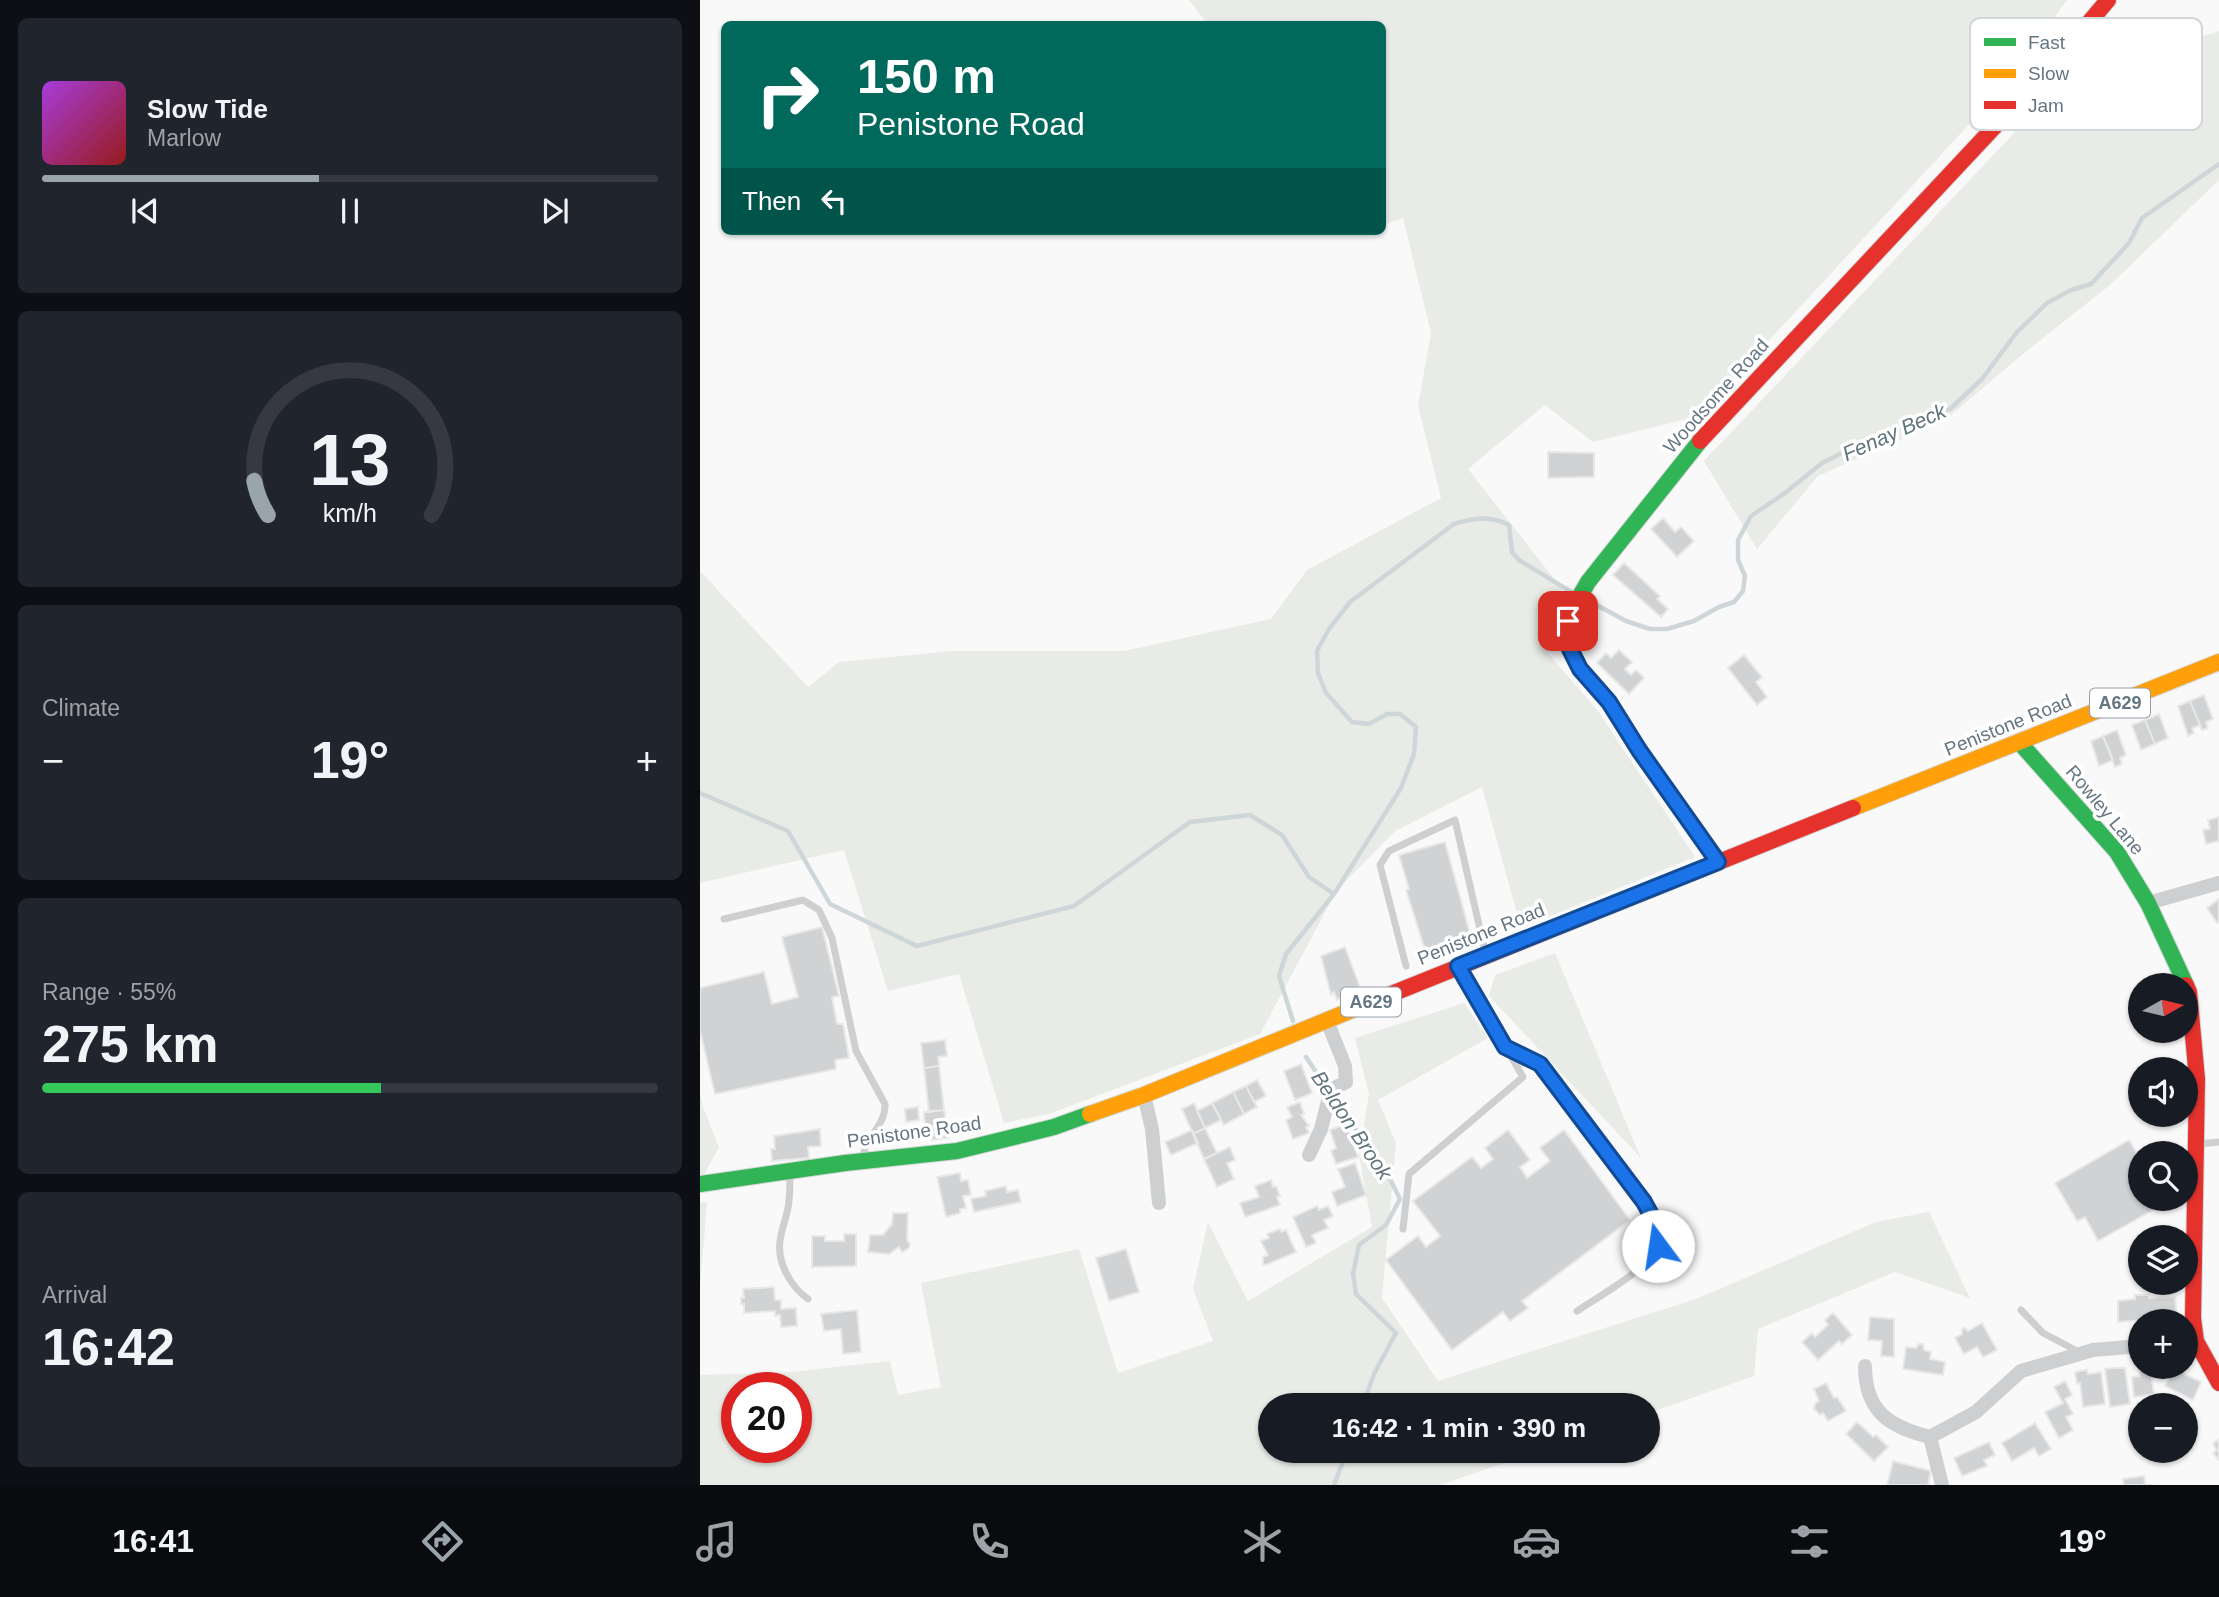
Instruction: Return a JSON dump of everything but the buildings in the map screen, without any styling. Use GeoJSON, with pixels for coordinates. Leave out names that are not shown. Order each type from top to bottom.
{"type":"FeatureCollection","features":[{"type":"Feature","properties":{"kind":"main road","name":"Woodsome Road"},"geometry":{"type":"LineString","coordinates":[[2092,18],[2108,0]]}},
{"type":"Feature","properties":{"kind":"main road","name":"Woodsome Road"},"geometry":{"type":"LineString","coordinates":[[1718,862],[1639,750],[1609,702],[1580,669],[1569,647],[1567,632],[1571,612],[1588,582],[1696,446],[1991,130]]}},
{"type":"Feature","properties":{"kind":"main road","name":"Penistone Road"},"geometry":{"type":"LineString","coordinates":[[700,1184],[957,1151],[1054,1127],[1144,1095],[1458,966],[2219,662]]}},
{"type":"Feature","properties":{"kind":"main road","name":"Rowley Lane"},"geometry":{"type":"LineString","coordinates":[[2020,743],[2118,852],[2148,903],[2180,973]]}},
{"type":"Feature","properties":{"kind":"main road","name":"Rowley Lane"},"geometry":{"type":"LineString","coordinates":[[2194,1043],[2197,1141]]}},
{"type":"Feature","properties":{"kind":"main road","name":"Rowley Lane"},"geometry":{"type":"LineString","coordinates":[[2192,1309],[2195,1211]]}},
{"type":"Feature","properties":{"kind":"main road","name":"Rowley Lane"},"geometry":{"type":"LineString","coordinates":[[2198,1352],[2219,1383]]}},
{"type":"Feature","properties":{"kind":"street"},"geometry":{"type":"LineString","coordinates":[[2148,903],[2219,883]]}},
{"type":"Feature","properties":{"kind":"street"},"geometry":{"type":"LineString","coordinates":[[1309,1155],[1321,1129],[1331,1093],[1346,1082],[1345,1066],[1327,1021]]}},
{"type":"Feature","properties":{"kind":"street"},"geometry":{"type":"LineString","coordinates":[[1144,1095],[1156,1160],[1159,1203]]}},
{"type":"Feature","properties":{"kind":"street"},"geometry":{"type":"LineString","coordinates":[[1865,1366],[1865,1382],[1871,1400],[1886,1421],[1907,1432],[1930,1437],[1976,1412],[2021,1371],[2081,1353],[2128,1347]]}},
{"type":"Feature","properties":{"kind":"street"},"geometry":{"type":"LineString","coordinates":[[1930,1437],[1942,1485]]}},
{"type":"Feature","properties":{"kind":"lane"},"geometry":{"type":"LineString","coordinates":[[1406,966],[1380,865],[1389,851],[1455,820],[1486,955]]}},
{"type":"Feature","properties":{"kind":"lane"},"geometry":{"type":"LineString","coordinates":[[723,919],[803,900],[819,910],[832,938],[856,1051],[885,1104],[881,1122],[864,1146],[863,1161]]}},
{"type":"Feature","properties":{"kind":"lane"},"geometry":{"type":"LineString","coordinates":[[1403,1229],[1409,1174],[1522,1077],[1458,966]]}},
{"type":"Feature","properties":{"kind":"lane"},"geometry":{"type":"LineString","coordinates":[[1505,1047],[1540,1064],[1644,1202],[1656,1224],[1658,1246],[1651,1261],[1577,1311]]}},
{"type":"Feature","properties":{"kind":"lane"},"geometry":{"type":"LineString","coordinates":[[2198,1144],[2219,1142]]}},
{"type":"Feature","properties":{"kind":"lane"},"geometry":{"type":"LineString","coordinates":[[790,1171],[788,1210],[779,1243],[788,1275],[800,1293],[808,1299]]}},
{"type":"Feature","properties":{"kind":"lane"},"geometry":{"type":"LineString","coordinates":[[2021,1310],[2043,1333],[2081,1353]]}},
{"type":"Feature","properties":{"kind":"shaded area"},"geometry":{"type":"Polygon","coordinates":[[[1189,0],[2067,0],[2054,18],[1970,18],[1970,123],[1699,416],[1593,442],[1545,405],[1468,469],[1562,589],[1548,653],[1598,711],[1695,857],[1521,928],[1482,787],[1395,831],[1337,890],[1260,1034],[1049,1114],[1004,1123],[959,974],[888,991],[844,850],[700,883],[700,571],[808,687],[839,662],[953,651],[1124,651],[1271,619],[1307,570],[1441,498],[1418,406],[1431,333],[1403,218],[1386,224],[1386,21],[1205,21],[1189,0]]]}},
{"type":"Feature","properties":{"kind":"shaded area"},"geometry":{"type":"Polygon","coordinates":[[[2219,31],[2219,180],[2110,285],[1945,420],[1818,476],[1757,549],[1704,461],[2017,130],[2202,130],[2202,37],[2219,31]]]}},
{"type":"Feature","properties":{"kind":"shaded area"},"geometry":{"type":"Polygon","coordinates":[[[1555,953],[1641,1158],[1489,996],[1495,975],[1555,953]]]}},
{"type":"Feature","properties":{"kind":"shaded area"},"geometry":{"type":"Polygon","coordinates":[[[1464,1003],[1488,1038],[1378,1100],[1396,1143],[1382,1298],[1438,1381],[1696,1299],[1876,1222],[1929,1212],[1970,1298],[1895,1272],[1758,1329],[1754,1376],[1660,1409],[1660,1393],[1258,1393],[1258,1463],[1504,1463],[1440,1485],[700,1485],[700,1375],[721,1374],[721,1463],[812,1463],[812,1372],[792,1372],[890,1361],[898,1395],[941,1387],[921,1283],[1079,1249],[1118,1373],[1213,1341],[1193,1289],[1208,1222],[1248,1301],[1372,1227],[1359,1154],[1369,1094],[1355,1038],[1464,1003]]]}},
{"type":"Feature","properties":{"kind":"shaded area"},"geometry":{"type":"Polygon","coordinates":[[[700,1093],[719,1147],[704,1175],[700,1176],[700,1093]]]}},
{"type":"Feature","properties":{"kind":"shaded area"},"geometry":{"type":"Polygon","coordinates":[[[707,1202],[700,1287],[700,1203],[707,1202]]]}},
{"type":"Feature","properties":{"kind":"waterway","name":"Fenay Beck"},"geometry":{"type":"LineString","coordinates":[[1584,598],[1626,621],[1650,629],[1667,629],[1694,621],[1734,602],[1743,591],[1745,576],[1738,560],[1738,540],[1751,516],[1822,463],[1859,444],[1950,409],[1982,379],[2017,332],[2047,303],[2071,290],[2091,284],[2129,243],[2142,218],[2219,164]]}},
{"type":"Feature","properties":{"kind":"waterway"},"geometry":{"type":"LineString","coordinates":[[700,793],[788,831],[830,904],[917,946],[1074,906],[1190,822],[1250,815],[1282,835],[1309,877],[1334,894],[1401,788],[1414,754],[1416,727],[1400,714],[1387,714],[1369,724],[1352,722],[1326,693],[1318,673],[1317,651],[1329,629],[1350,602],[1454,524],[1482,519],[1509,525],[1512,552],[1519,560],[1573,593]]}},
{"type":"Feature","properties":{"kind":"waterway","name":"Beldon Brook"},"geometry":{"type":"LineString","coordinates":[[1293,1021],[1279,976],[1286,954],[1334,894]]}},
{"type":"Feature","properties":{"kind":"waterway","name":"Beldon Brook"},"geometry":{"type":"LineString","coordinates":[[1306,1057],[1328,1090]]}},
{"type":"Feature","properties":{"kind":"waterway","name":"Beldon Brook"},"geometry":{"type":"LineString","coordinates":[[1333,1097],[1389,1177],[1400,1199],[1386,1225],[1359,1245],[1353,1274],[1356,1294],[1396,1333],[1374,1374],[1367,1393]]}},
{"type":"Feature","properties":{"kind":"waterway","name":"Beldon Brook"},"geometry":{"type":"LineString","coordinates":[[1334,1485],[1342,1463]]}},
{"type":"Feature","properties":{"kind":"traffic: fast"},"geometry":{"type":"LineString","coordinates":[[1700,441],[1588,582],[1571,612],[1567,632],[1569,647],[1580,669],[1609,702],[1639,750],[1718,861]]}},
{"type":"Feature","properties":{"kind":"traffic: fast"},"geometry":{"type":"LineString","coordinates":[[2020,743],[2117,852],[2148,903],[2180,973]]}},
{"type":"Feature","properties":{"kind":"traffic: fast"},"geometry":{"type":"LineString","coordinates":[[700,1184],[845,1163],[957,1151],[1054,1127],[1090,1114]]}},
{"type":"Feature","properties":{"kind":"traffic: slow"},"geometry":{"type":"LineString","coordinates":[[1853,808],[2219,662]]}},
{"type":"Feature","properties":{"kind":"traffic: slow"},"geometry":{"type":"LineString","coordinates":[[1090,1114],[1144,1095],[1379,999]]}},
{"type":"Feature","properties":{"kind":"traffic: jam"},"geometry":{"type":"LineString","coordinates":[[2093,18],[2108,0]]}},
{"type":"Feature","properties":{"kind":"traffic: jam"},"geometry":{"type":"LineString","coordinates":[[1700,441],[1992,130]]}},
{"type":"Feature","properties":{"kind":"traffic: jam"},"geometry":{"type":"LineString","coordinates":[[1379,999],[1853,808]]}},
{"type":"Feature","properties":{"kind":"traffic: jam"},"geometry":{"type":"LineString","coordinates":[[2194,1043],[2197,1079],[2193,1318],[2196,1341],[2219,1383]]}},
{"type":"Feature","properties":{"kind":"route"},"geometry":{"type":"LineString","coordinates":[[1568,621],[1569,647],[1580,669],[1609,702],[1639,750],[1718,862],[1458,966],[1505,1047],[1540,1064],[1644,1202],[1656,1224],[1658,1246]]}}]}
